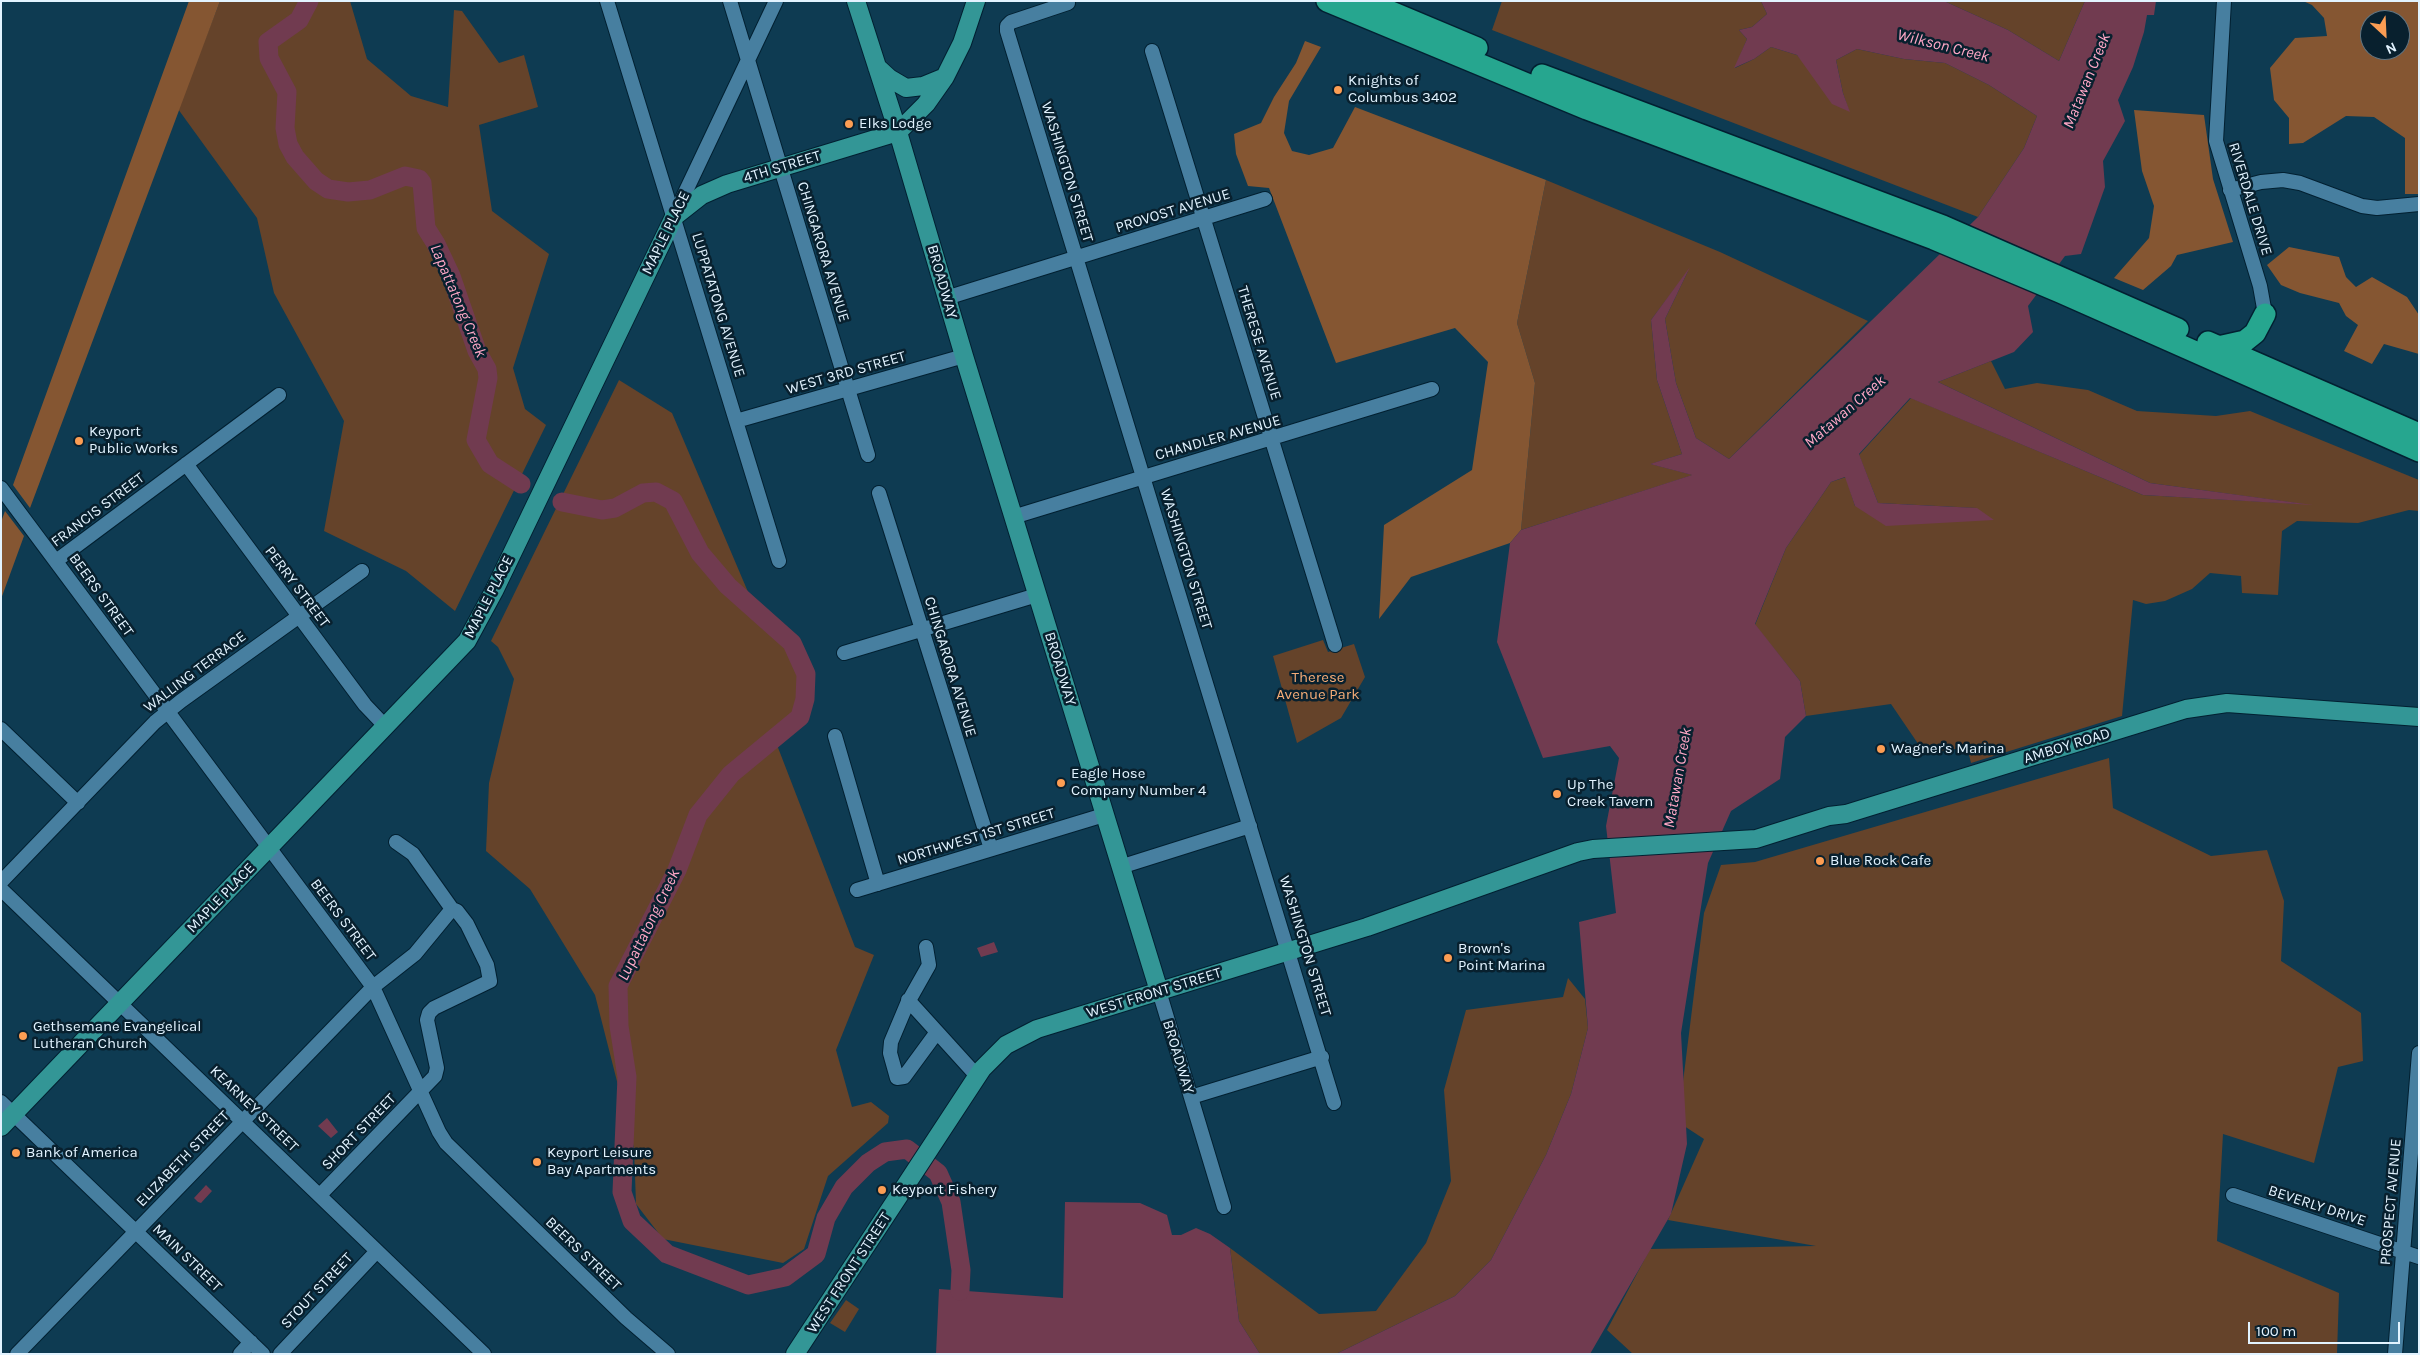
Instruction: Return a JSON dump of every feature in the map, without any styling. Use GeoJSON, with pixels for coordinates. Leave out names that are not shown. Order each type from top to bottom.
{"type":"FeatureCollection","features":[{"type":"Feature","properties":{"kind":"highway"},"geometry":{"type":"LineString","coordinates":[[1327,1],[1587,109],[1939,232]]}},
{"type":"Feature","properties":{"kind":"highway"},"geometry":{"type":"LineString","coordinates":[[1365,1],[1585,92],[1939,232],[2218,347],[2419,434]]}},
{"type":"Feature","properties":{"kind":"highway"},"geometry":{"type":"LineString","coordinates":[[2065,285],[2419,451]]}},
{"type":"Feature","properties":{"kind":"highway"},"geometry":{"type":"LineString","coordinates":[[2218,347],[2245,341],[2255,332],[2265,314]]}},
{"type":"Feature","properties":{"kind":"highway"},"geometry":{"type":"LineString","coordinates":[[2265,314],[2264,350],[2273,371]]}},
{"type":"Feature","properties":{"kind":"main road","name":"BROADWAY"},"geometry":{"type":"LineString","coordinates":[[856,1],[898,132],[946,298],[1159,991]]}},
{"type":"Feature","properties":{"kind":"main road"},"geometry":{"type":"LineString","coordinates":[[898,132],[926,104],[945,77],[962,43],[976,1]]}},
{"type":"Feature","properties":{"kind":"main road"},"geometry":{"type":"LineString","coordinates":[[875,65],[889,78],[906,88],[923,86],[945,77]]}},
{"type":"Feature","properties":{"kind":"main road","name":"4TH STREET"},"geometry":{"type":"LineString","coordinates":[[674,217],[702,195],[780,167],[898,132]]}},
{"type":"Feature","properties":{"kind":"main road","name":"MAPLE PLACE"},"geometry":{"type":"LineString","coordinates":[[5,1114],[120,1003],[464,646],[472,634],[674,217]]}},
{"type":"Feature","properties":{"kind":"main road","name":"AMBOY ROAD"},"geometry":{"type":"LineString","coordinates":[[1662,845],[1720,843],[1756,839],[1829,816],[1846,814],[2186,709],[2227,703],[2419,718]]}},
{"type":"Feature","properties":{"kind":"main road","name":"WEST FRONT STREET"},"geometry":{"type":"LineString","coordinates":[[795,1354],[977,1076],[997,1052],[1022,1035],[1367,927],[1578,852],[1593,849],[1662,845]]}},
{"type":"Feature","properties":{"kind":"street","name":"LUPPATATONG AVENUE"},"geometry":{"type":"LineString","coordinates":[[607,1],[779,561]]}},
{"type":"Feature","properties":{"kind":"street","name":"CHINGARORA AVENUE"},"geometry":{"type":"LineString","coordinates":[[730,1],[868,455]]}},
{"type":"Feature","properties":{"kind":"street","name":"MAPLE PLACE"},"geometry":{"type":"LineString","coordinates":[[674,217],[776,1]]}},
{"type":"Feature","properties":{"kind":"street","name":"RIVERDALE DRIVE"},"geometry":{"type":"LineString","coordinates":[[2224,1],[2215,127],[2218,151],[2260,286],[2265,314]]}},
{"type":"Feature","properties":{"kind":"street","name":"WASHINGTON STREET"},"geometry":{"type":"LineString","coordinates":[[1068,3],[1020,18],[1007,26],[1007,31],[1322,1056],[1334,1103]]}},
{"type":"Feature","properties":{"kind":"street","name":"THERESE AVENUE"},"geometry":{"type":"LineString","coordinates":[[1152,51],[1335,645]]}},
{"type":"Feature","properties":{"kind":"street"},"geometry":{"type":"LineString","coordinates":[[2230,190],[2261,182],[2283,180],[2300,183],[2362,206],[2377,208],[2419,204]]}},
{"type":"Feature","properties":{"kind":"street","name":"PROVOST AVENUE"},"geometry":{"type":"LineString","coordinates":[[946,298],[1265,199]]}},
{"type":"Feature","properties":{"kind":"street","name":"WEST 3RD STREET"},"geometry":{"type":"LineString","coordinates":[[736,421],[964,356]]}},
{"type":"Feature","properties":{"kind":"street","name":"CHANDLER AVENUE"},"geometry":{"type":"LineString","coordinates":[[1013,517],[1432,389]]}},
{"type":"Feature","properties":{"kind":"street","name":"FRANCIS STREET"},"geometry":{"type":"LineString","coordinates":[[56,561],[279,395]]}},
{"type":"Feature","properties":{"kind":"street","name":"PERRY STREET"},"geometry":{"type":"LineString","coordinates":[[186,464],[365,705],[386,727]]}},
{"type":"Feature","properties":{"kind":"street","name":"BEERS STREET"},"geometry":{"type":"LineString","coordinates":[[1,488],[373,987],[439,1132],[455,1153],[626,1318],[668,1354]]}},
{"type":"Feature","properties":{"kind":"street","name":"CHINGARORA AVENUE"},"geometry":{"type":"LineString","coordinates":[[879,493],[991,850]]}},
{"type":"Feature","properties":{"kind":"street","name":"WALLING TERRACE"},"geometry":{"type":"LineString","coordinates":[[1,882],[167,712],[362,571]]}},
{"type":"Feature","properties":{"kind":"street"},"geometry":{"type":"LineString","coordinates":[[844,653],[1037,595]]}},
{"type":"Feature","properties":{"kind":"street"},"geometry":{"type":"LineString","coordinates":[[1,729],[78,803]]}},
{"type":"Feature","properties":{"kind":"street"},"geometry":{"type":"LineString","coordinates":[[835,736],[878,884]]}},
{"type":"Feature","properties":{"kind":"street","name":"NORTHWEST 1ST STREET"},"geometry":{"type":"LineString","coordinates":[[857,890],[1104,815]]}},
{"type":"Feature","properties":{"kind":"street"},"geometry":{"type":"LineString","coordinates":[[1120,867],[1250,826]]}},
{"type":"Feature","properties":{"kind":"street"},"geometry":{"type":"LineString","coordinates":[[396,842],[413,854],[452,909]]}},
{"type":"Feature","properties":{"kind":"street","name":"KEARNEY STREET"},"geometry":{"type":"LineString","coordinates":[[1,889],[484,1354]]}},
{"type":"Feature","properties":{"kind":"street","name":"ELIZABETH STREET"},"geometry":{"type":"LineString","coordinates":[[17,1354],[373,987],[415,954],[452,909]]}},
{"type":"Feature","properties":{"kind":"street","name":"SHORT STREET"},"geometry":{"type":"LineString","coordinates":[[320,1195],[420,1091],[430,1083],[437,1073],[427,1020],[429,1013],[434,1008],[490,981],[487,965],[467,924],[457,911],[452,909]]}},
{"type":"Feature","properties":{"kind":"street"},"geometry":{"type":"LineString","coordinates":[[926,947],[930,965],[908,1000],[892,1042],[890,1053],[895,1077],[904,1078],[937,1032]]}},
{"type":"Feature","properties":{"kind":"street","name":"BROADWAY"},"geometry":{"type":"LineString","coordinates":[[1159,991],[1224,1207]]}},
{"type":"Feature","properties":{"kind":"street"},"geometry":{"type":"LineString","coordinates":[[908,1000],[977,1076]]}},
{"type":"Feature","properties":{"kind":"street","name":"PROSPECT AVENUE"},"geometry":{"type":"LineString","coordinates":[[2395,1354],[2419,1053]]}},
{"type":"Feature","properties":{"kind":"street"},"geometry":{"type":"LineString","coordinates":[[1191,1097],[1322,1056]]}},
{"type":"Feature","properties":{"kind":"street","name":"MAIN STREET"},"geometry":{"type":"LineString","coordinates":[[5,1114],[136,1231],[263,1354]]}},
{"type":"Feature","properties":{"kind":"street","name":"BEVERLY DRIVE"},"geometry":{"type":"LineString","coordinates":[[2233,1195],[2419,1258]]}},
{"type":"Feature","properties":{"kind":"street","name":"STOUT STREET"},"geometry":{"type":"LineString","coordinates":[[280,1354],[377,1251]]}},
{"type":"Feature","properties":{"kind":"street"},"geometry":{"type":"LineString","coordinates":[[240,1354],[251,1342]]}},
{"type":"Feature","properties":{"kind":"green space"},"geometry":{"type":"Polygon","coordinates":[[[220,1],[350,1],[367,59],[411,96],[448,107],[454,10],[462,11],[499,63],[524,55],[538,107],[479,125],[492,211],[549,254],[513,368],[525,409],[546,425],[455,611],[406,571],[324,531],[344,421],[274,293],[257,218],[178,109],[220,1]]]}},
{"type":"Feature","properties":{"kind":"green space"},"geometry":{"type":"Polygon","coordinates":[[[1502,1],[1761,1],[1767,14],[1752,27],[1739,30],[1747,39],[1735,68],[1754,59],[1771,47],[1797,55],[1849,111],[1836,60],[1857,49],[1904,59],[1945,63],[1989,85],[2037,116],[2024,148],[1978,217],[1492,30],[1502,1]]]}},
{"type":"Feature","properties":{"kind":"green space"},"geometry":{"type":"Polygon","coordinates":[[[1944,1],[2085,1],[2059,61],[2008,30],[1944,1]]]}},
{"type":"Feature","properties":{"kind":"green space"},"geometry":{"type":"Polygon","coordinates":[[[1546,180],[1720,252],[1868,321],[1729,459],[1696,438],[1676,383],[1665,319],[1688,271],[1651,320],[1657,380],[1682,454],[1651,464],[1693,475],[1521,530],[1535,383],[1517,323],[1546,180]]]}},
{"type":"Feature","properties":{"kind":"green space"},"geometry":{"type":"Polygon","coordinates":[[[1991,361],[2005,389],[2037,383],[2088,390],[2137,411],[2216,416],[2250,411],[2419,480],[2419,511],[2409,510],[2358,523],[2297,521],[2282,531],[2278,595],[2242,593],[2241,576],[2210,573],[2192,589],[2165,601],[2146,604],[2133,600],[2122,716],[1971,763],[1967,747],[1925,754],[1891,704],[1806,716],[1800,681],[1755,625],[1786,548],[1831,482],[1846,477],[1855,506],[1977,508],[1878,503],[1859,455],[1911,398],[2143,495],[2303,504],[2150,483],[1938,382],[1991,361]]]}},
{"type":"Feature","properties":{"kind":"green space"},"geometry":{"type":"Polygon","coordinates":[[[619,380],[672,413],[751,599],[794,633],[811,675],[806,715],[777,745],[855,947],[874,955],[836,1050],[852,1107],[871,1102],[889,1116],[888,1123],[828,1176],[804,1249],[783,1263],[663,1239],[636,1204],[634,1148],[595,995],[530,889],[486,851],[489,783],[514,679],[498,647],[491,641],[619,380]]]}},
{"type":"Feature","properties":{"kind":"green space","name":"Therese Avenue Park"},"geometry":{"type":"Polygon","coordinates":[[[1323,640],[1328,652],[1354,644],[1365,677],[1341,718],[1297,743],[1273,656],[1323,640]]]}},
{"type":"Feature","properties":{"kind":"green space"},"geometry":{"type":"Polygon","coordinates":[[[2109,758],[2113,808],[2211,856],[2267,850],[2284,901],[2281,961],[2361,1013],[2363,1061],[2338,1067],[2314,1163],[2223,1134],[2217,1241],[2339,1293],[2337,1354],[1633,1354],[1607,1330],[1650,1249],[1816,1246],[1668,1220],[1704,1139],[1678,1122],[1704,913],[1721,865],[1755,862],[2109,758]]]}},
{"type":"Feature","properties":{"kind":"green space"},"geometry":{"type":"Polygon","coordinates":[[[1568,978],[1585,999],[1588,1028],[1571,1094],[1546,1155],[1491,1260],[1455,1296],[1336,1354],[1260,1354],[1239,1321],[1230,1248],[1319,1314],[1376,1311],[1426,1243],[1451,1181],[1444,1090],[1466,1010],[1563,997],[1568,978]]]}},
{"type":"Feature","properties":{"kind":"green space"},"geometry":{"type":"Polygon","coordinates":[[[846,1300],[859,1309],[845,1332],[830,1323],[846,1300]]]}},
{"type":"Feature","properties":{"kind":"shaded area"},"geometry":{"type":"Polygon","coordinates":[[[189,1],[220,1],[30,508],[13,485],[189,1]]]}},
{"type":"Feature","properties":{"kind":"shaded area"},"geometry":{"type":"Polygon","coordinates":[[[2303,1],[2419,1],[2419,194],[2405,194],[2405,138],[2374,117],[2346,116],[2303,143],[2289,144],[2289,118],[2274,100],[2270,68],[2295,38],[2327,36],[2324,18],[2312,5],[2303,1]]]}},
{"type":"Feature","properties":{"kind":"shaded area"},"geometry":{"type":"Polygon","coordinates":[[[1305,41],[1321,47],[1289,101],[1284,133],[1292,151],[1309,155],[1333,148],[1355,107],[1546,180],[1517,323],[1535,383],[1521,530],[1510,543],[1411,577],[1379,619],[1384,525],[1472,470],[1488,362],[1455,328],[1336,363],[1269,188],[1248,186],[1236,154],[1234,134],[1261,123],[1274,97],[1296,63],[1305,41]]]}},
{"type":"Feature","properties":{"kind":"shaded area"},"geometry":{"type":"Polygon","coordinates":[[[2134,110],[2204,115],[2213,179],[2233,242],[2177,255],[2171,266],[2143,290],[2114,278],[2149,238],[2154,206],[2142,171],[2134,110]]]}},
{"type":"Feature","properties":{"kind":"shaded area"},"geometry":{"type":"Polygon","coordinates":[[[2289,247],[2339,257],[2346,277],[2356,287],[2372,277],[2407,297],[2419,315],[2419,354],[2384,344],[2372,364],[2344,351],[2358,325],[2346,316],[2339,303],[2300,293],[2281,285],[2267,265],[2289,247]]]}},
{"type":"Feature","properties":{"kind":"shaded area"},"geometry":{"type":"Polygon","coordinates":[[[5,511],[24,536],[1,599],[1,522],[5,511]]]}},
{"type":"Feature","properties":{"kind":"water"},"geometry":{"type":"Polygon","coordinates":[[[1761,1],[1944,1],[2008,30],[2059,61],[2085,1],[2156,1],[2154,15],[2147,15],[2144,32],[2133,67],[2118,100],[2125,121],[2103,161],[2105,187],[2081,254],[2065,256],[2028,306],[2033,332],[2014,352],[1938,382],[2150,483],[2313,505],[2143,495],[1910,398],[1859,454],[1878,503],[1977,508],[1994,520],[1886,526],[1855,506],[1845,477],[1831,482],[1786,548],[1755,624],[1800,681],[1806,716],[1785,737],[1780,779],[1731,811],[1708,863],[1681,1033],[1687,1144],[1671,1214],[1590,1354],[1336,1354],[1455,1296],[1491,1260],[1546,1155],[1571,1094],[1588,1028],[1579,922],[1616,913],[1606,826],[1619,758],[1610,746],[1543,758],[1497,642],[1510,543],[1521,530],[1692,475],[1650,464],[1682,454],[1657,380],[1651,320],[1690,267],[1665,319],[1676,383],[1696,438],[1729,459],[1978,217],[2024,148],[2037,116],[1989,85],[1945,63],[1904,59],[1857,49],[1836,60],[1843,93],[1850,112],[1832,104],[1797,55],[1771,47],[1754,59],[1734,68],[1747,39],[1739,30],[1752,27],[1767,14],[1761,1]]]}},
{"type":"Feature","properties":{"kind":"water"},"geometry":{"type":"Polygon","coordinates":[[[994,942],[998,952],[981,957],[977,948],[994,942]]]}},
{"type":"Feature","properties":{"kind":"water"},"geometry":{"type":"Polygon","coordinates":[[[327,1118],[338,1132],[331,1138],[318,1126],[327,1118]]]}},
{"type":"Feature","properties":{"kind":"water"},"geometry":{"type":"Polygon","coordinates":[[[206,1185],[212,1191],[201,1203],[198,1202],[194,1198],[206,1185]]]}},
{"type":"Feature","properties":{"kind":"water"},"geometry":{"type":"Polygon","coordinates":[[[1065,1202],[1140,1203],[1167,1215],[1172,1235],[1181,1235],[1196,1228],[1210,1234],[1230,1248],[1239,1321],[1260,1354],[936,1354],[939,1289],[1063,1298],[1065,1202]]]}},
{"type":"Feature","properties":{"kind":"waterway","name":"Lapattatong Creek"},"geometry":{"type":"LineString","coordinates":[[309,1],[299,20],[268,42],[269,58],[287,92],[285,128],[288,144],[295,157],[316,181],[328,189],[348,192],[370,190],[405,176],[419,179],[422,183],[426,228],[451,276],[477,351],[487,369],[488,378],[476,440],[490,464],[521,484]]}},
{"type":"Feature","properties":{"kind":"waterway","name":"Lupattatong Creek"},"geometry":{"type":"LineString","coordinates":[[562,502],[602,510],[615,508],[643,493],[656,492],[673,501],[700,553],[728,586],[792,643],[806,674],[805,699],[800,717],[731,774],[698,815],[677,870],[618,986],[619,1026],[627,1077],[622,1192],[632,1221],[667,1254],[748,1285],[785,1277],[816,1254],[826,1218],[844,1187],[868,1163],[885,1152],[907,1149],[938,1173],[951,1202],[961,1270],[960,1291]]}},
{"type":"Feature","properties":{"kind":"place","name":"Knights of Columbus 3402"},"geometry":{"type":"Point","coordinates":[1338,90]}},
{"type":"Feature","properties":{"kind":"place","name":"Elks Lodge"},"geometry":{"type":"Point","coordinates":[849,124]}},
{"type":"Feature","properties":{"kind":"place","name":"Keyport Public Works"},"geometry":{"type":"Point","coordinates":[79,441]}},
{"type":"Feature","properties":{"kind":"place","name":"Wagner's Marina"},"geometry":{"type":"Point","coordinates":[1881,749]}},
{"type":"Feature","properties":{"kind":"place","name":"Eagle Hose Company Number 4"},"geometry":{"type":"Point","coordinates":[1061,783]}},
{"type":"Feature","properties":{"kind":"place","name":"Up The Creek Tavern"},"geometry":{"type":"Point","coordinates":[1557,794]}},
{"type":"Feature","properties":{"kind":"place","name":"Blue Rock Cafe"},"geometry":{"type":"Point","coordinates":[1820,861]}},
{"type":"Feature","properties":{"kind":"place","name":"Brown's Point Marina"},"geometry":{"type":"Point","coordinates":[1448,958]}},
{"type":"Feature","properties":{"kind":"place","name":"Gethsemane Evangelical Lutheran Church"},"geometry":{"type":"Point","coordinates":[23,1036]}},
{"type":"Feature","properties":{"kind":"place","name":"Bank of America"},"geometry":{"type":"Point","coordinates":[16,1153]}},
{"type":"Feature","properties":{"kind":"place","name":"Keyport Leisure Bay Apartments"},"geometry":{"type":"Point","coordinates":[537,1162]}},
{"type":"Feature","properties":{"kind":"place","name":"Keyport Fishery"},"geometry":{"type":"Point","coordinates":[882,1190]}},
{"type":"Feature","properties":{"kind":"water label","name":"Wilkson Creek"},"geometry":{"type":"Point","coordinates":[1943,46]}},
{"type":"Feature","properties":{"kind":"water label","name":"Matawan Creek"},"geometry":{"type":"Point","coordinates":[2087,81]}},
{"type":"Feature","properties":{"kind":"water label","name":"Matawan Creek"},"geometry":{"type":"Point","coordinates":[1845,412]}},
{"type":"Feature","properties":{"kind":"water label","name":"Matawan Creek"},"geometry":{"type":"Point","coordinates":[1678,778]}}]}
